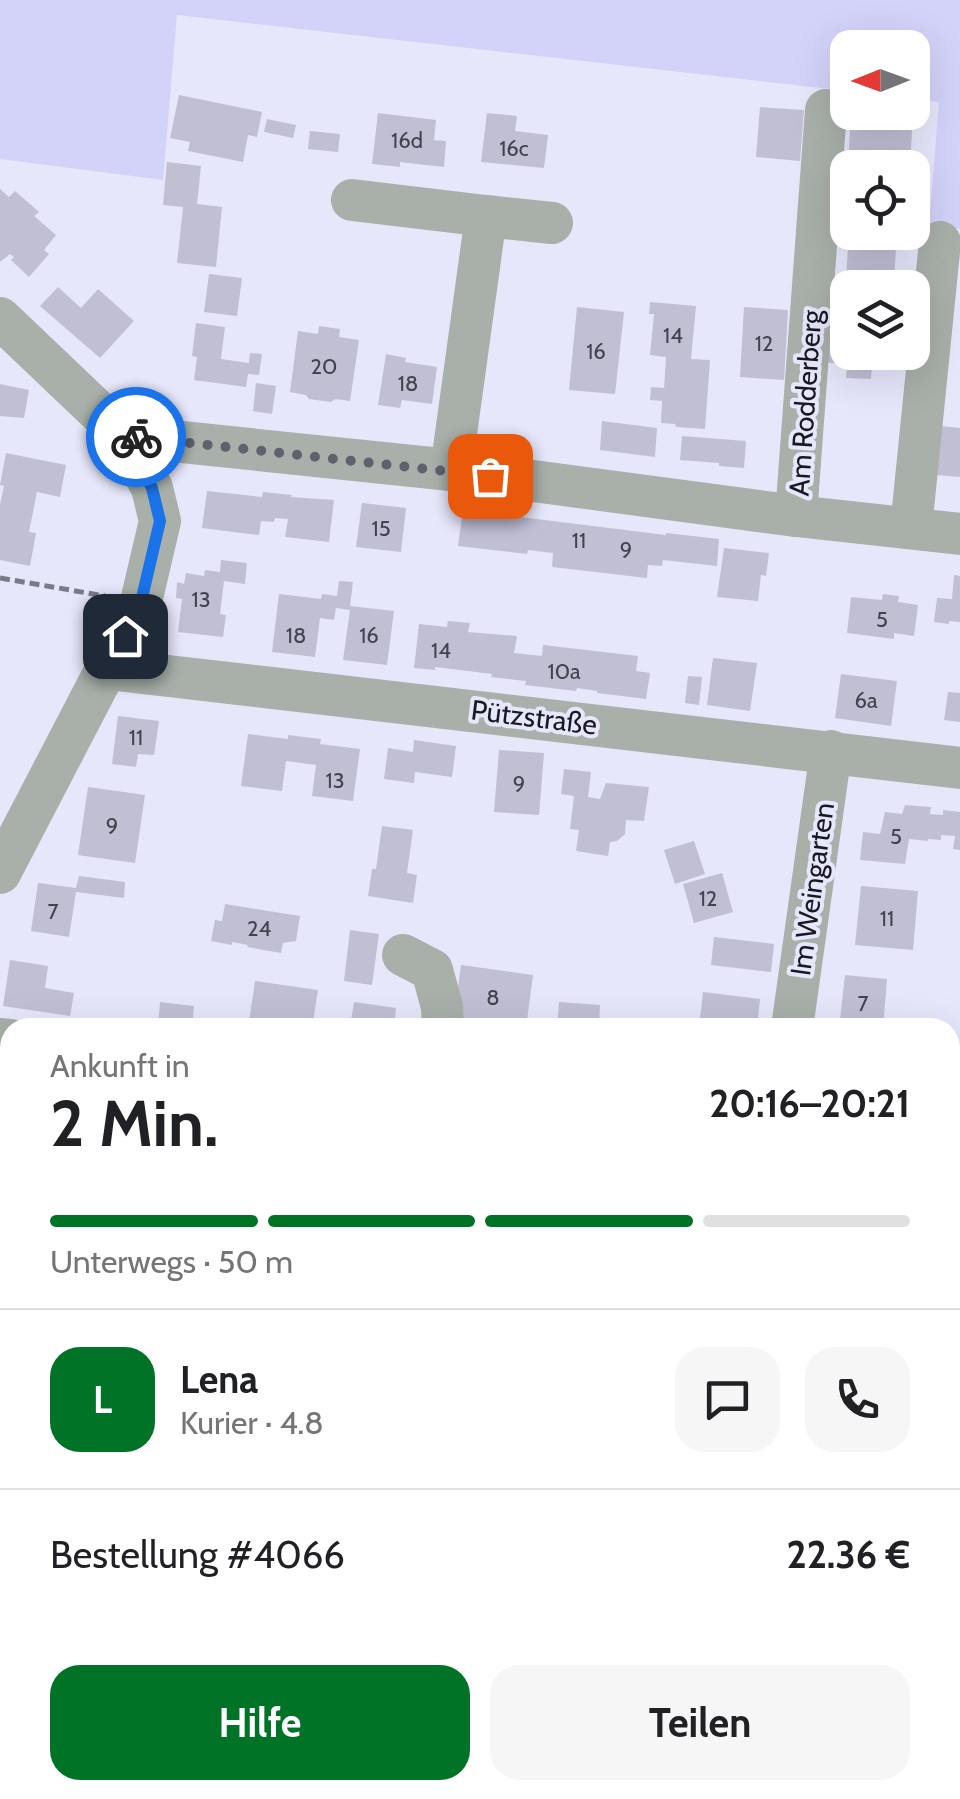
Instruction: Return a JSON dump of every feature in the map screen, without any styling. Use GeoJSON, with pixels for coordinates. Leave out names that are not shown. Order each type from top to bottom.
{"type":"FeatureCollection","features":[{"type":"Feature","properties":{"kind":"street","name":"Am Rodderberg"},"geometry":{"type":"LineString","coordinates":[[796,516],[826,110]]}},
{"type":"Feature","properties":{"kind":"street"},"geometry":{"type":"LineString","coordinates":[[352,200],[552,223]]}},
{"type":"Feature","properties":{"kind":"street"},"geometry":{"type":"LineString","coordinates":[[451,470],[486,216]]}},
{"type":"Feature","properties":{"kind":"street"},"geometry":{"type":"LineString","coordinates":[[910,528],[940,242]]}},
{"type":"Feature","properties":{"kind":"street"},"geometry":{"type":"LineString","coordinates":[[0,318],[124,436],[152,488],[160,521],[141,602],[0,873]]}},
{"type":"Feature","properties":{"kind":"street","name":"Am Rodderberg"},"geometry":{"type":"LineString","coordinates":[[124,436],[451,470],[960,534]]}},
{"type":"Feature","properties":{"kind":"street","name":"Pützstraße"},"geometry":{"type":"LineString","coordinates":[[108,669],[960,768]]}},
{"type":"Feature","properties":{"kind":"street","name":"Im Weingarten"},"geometry":{"type":"LineString","coordinates":[[793,1018],[831,752]]}},
{"type":"Feature","properties":{"kind":"street"},"geometry":{"type":"LineString","coordinates":[[402,955],[432,970],[443,1018]]}},
{"type":"Feature","properties":{"kind":"path"},"geometry":{"type":"LineString","coordinates":[[0,578],[141,602]]}},
{"type":"Feature","properties":{"kind":"shaded area"},"geometry":{"type":"Polygon","coordinates":[[[0,0],[960,0],[960,229],[930,226],[939,102],[930,101],[930,30],[830,30],[830,89],[177,15],[163,180],[0,159],[0,0]]]}},
{"type":"Feature","properties":{"kind":"building"},"geometry":{"type":"Polygon","coordinates":[[[179,95],[262,112],[257,137],[248,135],[243,162],[188,151],[190,142],[170,138],[179,95]]]}},
{"type":"Feature","properties":{"kind":"building"},"geometry":{"type":"Polygon","coordinates":[[[760,107],[804,110],[800,161],[756,157],[760,107]]]}},
{"type":"Feature","properties":{"kind":"building"},"geometry":{"type":"Polygon","coordinates":[[[378,113],[436,120],[434,140],[446,141],[444,167],[400,162],[400,167],[372,164],[378,113]]]}},
{"type":"Feature","properties":{"kind":"building"},"geometry":{"type":"Polygon","coordinates":[[[487,113],[517,116],[515,131],[548,135],[544,168],[481,162],[487,113]]]}},
{"type":"Feature","properties":{"kind":"building"},"geometry":{"type":"Polygon","coordinates":[[[267,119],[296,125],[293,138],[264,132],[267,119]]]}},
{"type":"Feature","properties":{"kind":"building"},"geometry":{"type":"Polygon","coordinates":[[[850,130],[912,130],[911,150],[849,150],[850,130]]]}},
{"type":"Feature","properties":{"kind":"building"},"geometry":{"type":"Polygon","coordinates":[[[310,131],[340,134],[338,152],[308,149],[310,131]]]}},
{"type":"Feature","properties":{"kind":"building"},"geometry":{"type":"Polygon","coordinates":[[[167,162],[201,166],[197,204],[222,207],[216,267],[177,263],[183,207],[163,205],[167,162]]]}},
{"type":"Feature","properties":{"kind":"building"},"geometry":{"type":"Polygon","coordinates":[[[0,189],[9,197],[15,191],[39,212],[34,216],[56,235],[44,250],[49,254],[29,277],[11,260],[14,257],[10,254],[0,262],[0,189]]]}},
{"type":"Feature","properties":{"kind":"building"},"geometry":{"type":"Polygon","coordinates":[[[848,250],[896,250],[895,270],[847,270],[848,250]]]}},
{"type":"Feature","properties":{"kind":"building"},"geometry":{"type":"Polygon","coordinates":[[[209,274],[242,278],[237,316],[204,312],[209,274]]]}},
{"type":"Feature","properties":{"kind":"building"},"geometry":{"type":"Polygon","coordinates":[[[58,287],[81,308],[98,289],[134,321],[100,358],[40,306],[58,287]]]}},
{"type":"Feature","properties":{"kind":"building"},"geometry":{"type":"Polygon","coordinates":[[[650,302],[696,306],[691,359],[710,360],[705,429],[661,423],[662,401],[650,400],[651,387],[664,388],[666,357],[650,355],[654,314],[649,314],[650,302]]]}},
{"type":"Feature","properties":{"kind":"building"},"geometry":{"type":"Polygon","coordinates":[[[577,307],[624,312],[615,394],[569,390],[577,307]]]}},
{"type":"Feature","properties":{"kind":"building"},"geometry":{"type":"Polygon","coordinates":[[[744,307],[788,310],[784,380],[740,377],[744,307]]]}},
{"type":"Feature","properties":{"kind":"building"},"geometry":{"type":"Polygon","coordinates":[[[196,323],[225,327],[221,359],[249,363],[250,353],[262,354],[259,375],[248,374],[246,387],[194,380],[196,323]]]}},
{"type":"Feature","properties":{"kind":"building"},"geometry":{"type":"Polygon","coordinates":[[[319,326],[340,329],[339,337],[359,340],[350,401],[309,399],[290,392],[298,331],[318,334],[319,326]]]}},
{"type":"Feature","properties":{"kind":"building"},"geometry":{"type":"Polygon","coordinates":[[[817,334],[830,334],[830,363],[816,362],[817,334]]]}},
{"type":"Feature","properties":{"kind":"building"},"geometry":{"type":"Polygon","coordinates":[[[386,354],[406,358],[405,362],[437,367],[432,404],[402,400],[400,408],[378,405],[386,354]]]}},
{"type":"Feature","properties":{"kind":"building"},"geometry":{"type":"Polygon","coordinates":[[[847,370],[872,370],[871,379],[846,378],[847,370]]]}},
{"type":"Feature","properties":{"kind":"building"},"geometry":{"type":"Polygon","coordinates":[[[256,383],[276,386],[272,414],[253,411],[256,383]]]}},
{"type":"Feature","properties":{"kind":"building"},"geometry":{"type":"Polygon","coordinates":[[[0,384],[29,390],[24,418],[0,416],[0,384]]]}},
{"type":"Feature","properties":{"kind":"building"},"geometry":{"type":"Polygon","coordinates":[[[602,421],[657,428],[655,457],[600,450],[602,421]]]}},
{"type":"Feature","properties":{"kind":"building"},"geometry":{"type":"Polygon","coordinates":[[[940,426],[960,428],[960,477],[936,475],[940,426]]]}},
{"type":"Feature","properties":{"kind":"building"},"geometry":{"type":"Polygon","coordinates":[[[682,436],[746,441],[744,468],[680,460],[682,436]]]}},
{"type":"Feature","properties":{"kind":"building"},"geometry":{"type":"Polygon","coordinates":[[[6,453],[66,465],[60,497],[37,492],[29,532],[36,533],[30,566],[0,560],[4,486],[0,485],[6,453]]]}},
{"type":"Feature","properties":{"kind":"building"},"geometry":{"type":"Polygon","coordinates":[[[207,491],[334,500],[329,542],[285,537],[288,519],[261,521],[259,535],[202,528],[207,491]]]}},
{"type":"Feature","properties":{"kind":"building"},"geometry":{"type":"Polygon","coordinates":[[[362,503],[406,508],[401,552],[356,547],[362,503]]]}},
{"type":"Feature","properties":{"kind":"building"},"geometry":{"type":"Polygon","coordinates":[[[463,510],[719,539],[717,566],[663,560],[662,566],[648,565],[647,578],[552,567],[553,553],[458,546],[463,510]]]}},
{"type":"Feature","properties":{"kind":"building"},"geometry":{"type":"Polygon","coordinates":[[[724,548],[769,553],[758,601],[717,597],[724,548]]]}},
{"type":"Feature","properties":{"kind":"building"},"geometry":{"type":"Polygon","coordinates":[[[221,560],[247,563],[245,584],[224,581],[220,614],[226,615],[223,637],[178,632],[182,599],[176,598],[177,582],[184,584],[186,573],[204,576],[205,570],[220,572],[221,560]]]}},
{"type":"Feature","properties":{"kind":"building"},"geometry":{"type":"Polygon","coordinates":[[[954,575],[960,576],[960,622],[934,622],[937,598],[952,599],[954,575]]]}},
{"type":"Feature","properties":{"kind":"building"},"geometry":{"type":"Polygon","coordinates":[[[339,581],[353,582],[350,606],[394,611],[387,665],[343,660],[350,610],[336,608],[334,620],[320,618],[315,657],[272,652],[279,594],[321,599],[322,594],[337,596],[339,581]]]}},
{"type":"Feature","properties":{"kind":"building"},"geometry":{"type":"Polygon","coordinates":[[[883,594],[899,596],[898,602],[918,605],[914,636],[894,633],[894,639],[847,633],[851,597],[882,600],[883,594]]]}},
{"type":"Feature","properties":{"kind":"building"},"geometry":{"type":"Polygon","coordinates":[[[448,621],[470,623],[468,632],[517,636],[514,653],[542,656],[543,645],[638,656],[636,671],[650,673],[646,699],[525,685],[526,681],[491,677],[492,674],[414,668],[419,624],[447,627],[448,621]]]}},
{"type":"Feature","properties":{"kind":"building"},"geometry":{"type":"Polygon","coordinates":[[[713,658],[757,663],[750,711],[707,705],[713,658]]]}},
{"type":"Feature","properties":{"kind":"building"},"geometry":{"type":"Polygon","coordinates":[[[841,674],[897,681],[891,726],[835,718],[841,674]]]}},
{"type":"Feature","properties":{"kind":"building"},"geometry":{"type":"Polygon","coordinates":[[[688,676],[702,677],[699,705],[685,703],[688,676]]]}},
{"type":"Feature","properties":{"kind":"building"},"geometry":{"type":"Polygon","coordinates":[[[948,692],[960,693],[960,722],[944,720],[948,692]]]}},
{"type":"Feature","properties":{"kind":"building"},"geometry":{"type":"Polygon","coordinates":[[[118,716],[159,721],[154,755],[138,754],[136,767],[112,764],[118,716]]]}},
{"type":"Feature","properties":{"kind":"building"},"geometry":{"type":"Polygon","coordinates":[[[248,734],[321,739],[320,744],[360,749],[353,801],[312,796],[316,765],[286,761],[282,791],[241,786],[248,734]]]}},
{"type":"Feature","properties":{"kind":"building"},"geometry":{"type":"Polygon","coordinates":[[[414,740],[456,746],[452,777],[415,772],[414,783],[384,779],[388,748],[413,752],[414,740]]]}},
{"type":"Feature","properties":{"kind":"building"},"geometry":{"type":"Polygon","coordinates":[[[499,750],[544,753],[539,815],[494,812],[499,750]]]}},
{"type":"Feature","properties":{"kind":"building"},"geometry":{"type":"Polygon","coordinates":[[[564,769],[591,772],[588,797],[600,799],[606,783],[649,787],[644,821],[626,820],[625,834],[610,842],[608,856],[576,851],[579,830],[570,829],[574,796],[561,794],[564,769]]]}},
{"type":"Feature","properties":{"kind":"building"},"geometry":{"type":"Polygon","coordinates":[[[88,787],[145,795],[135,863],[78,855],[88,787]]]}},
{"type":"Feature","properties":{"kind":"building"},"geometry":{"type":"Polygon","coordinates":[[[905,805],[931,807],[930,814],[943,815],[943,810],[960,812],[960,850],[953,849],[955,836],[941,835],[941,840],[909,839],[905,864],[860,860],[863,832],[880,834],[885,812],[902,814],[905,805]]]}},
{"type":"Feature","properties":{"kind":"building"},"geometry":{"type":"Polygon","coordinates":[[[382,826],[413,830],[407,873],[417,875],[413,903],[368,896],[382,826]]]}},
{"type":"Feature","properties":{"kind":"building"},"geometry":{"type":"Polygon","coordinates":[[[694,841],[705,874],[675,884],[664,850],[694,841]]]}},
{"type":"Feature","properties":{"kind":"building"},"geometry":{"type":"Polygon","coordinates":[[[722,873],[733,912],[694,923],[683,884],[722,873]]]}},
{"type":"Feature","properties":{"kind":"building"},"geometry":{"type":"Polygon","coordinates":[[[79,876],[125,882],[124,898],[76,892],[69,937],[31,931],[38,883],[76,888],[79,876]]]}},
{"type":"Feature","properties":{"kind":"building"},"geometry":{"type":"Polygon","coordinates":[[[861,886],[918,891],[913,950],[855,945],[861,886]]]}},
{"type":"Feature","properties":{"kind":"building"},"geometry":{"type":"Polygon","coordinates":[[[225,904],[300,916],[296,941],[283,943],[281,953],[211,941],[215,920],[222,921],[225,904]]]}},
{"type":"Feature","properties":{"kind":"building"},"geometry":{"type":"Polygon","coordinates":[[[350,930],[379,934],[372,985],[344,981],[350,930]]]}},
{"type":"Feature","properties":{"kind":"building"},"geometry":{"type":"Polygon","coordinates":[[[714,937],[774,944],[771,972],[711,965],[714,937]]]}},
{"type":"Feature","properties":{"kind":"building"},"geometry":{"type":"Polygon","coordinates":[[[10,960],[48,966],[45,988],[74,993],[70,1016],[3,1006],[10,960]]]}},
{"type":"Feature","properties":{"kind":"building"},"geometry":{"type":"Polygon","coordinates":[[[461,965],[533,975],[527,1018],[454,1018],[461,965]]]}},
{"type":"Feature","properties":{"kind":"building"},"geometry":{"type":"Polygon","coordinates":[[[845,975],[887,979],[884,1018],[840,1018],[845,975]]]}},
{"type":"Feature","properties":{"kind":"building"},"geometry":{"type":"Polygon","coordinates":[[[255,981],[318,990],[314,1018],[250,1018],[255,981]]]}},
{"type":"Feature","properties":{"kind":"building"},"geometry":{"type":"Polygon","coordinates":[[[703,992],[760,999],[758,1018],[700,1018],[703,992]]]}},
{"type":"Feature","properties":{"kind":"building"},"geometry":{"type":"Polygon","coordinates":[[[160,1002],[194,1006],[193,1018],[159,1018],[160,1002]]]}},
{"type":"Feature","properties":{"kind":"building"},"geometry":{"type":"Polygon","coordinates":[[[354,1002],[396,1008],[395,1018],[352,1018],[354,1002]]]}},
{"type":"Feature","properties":{"kind":"building"},"geometry":{"type":"Polygon","coordinates":[[[559,1002],[600,1005],[599,1018],[558,1018],[559,1002]]]}},
{"type":"Feature","properties":{"kind":"way so far"},"geometry":{"type":"LineString","coordinates":[[136,437],[490,476]]}},
{"type":"Feature","properties":{"kind":"route"},"geometry":{"type":"LineString","coordinates":[[125,636],[141,602],[160,521],[152,488],[124,436],[136,437]]}}]}
